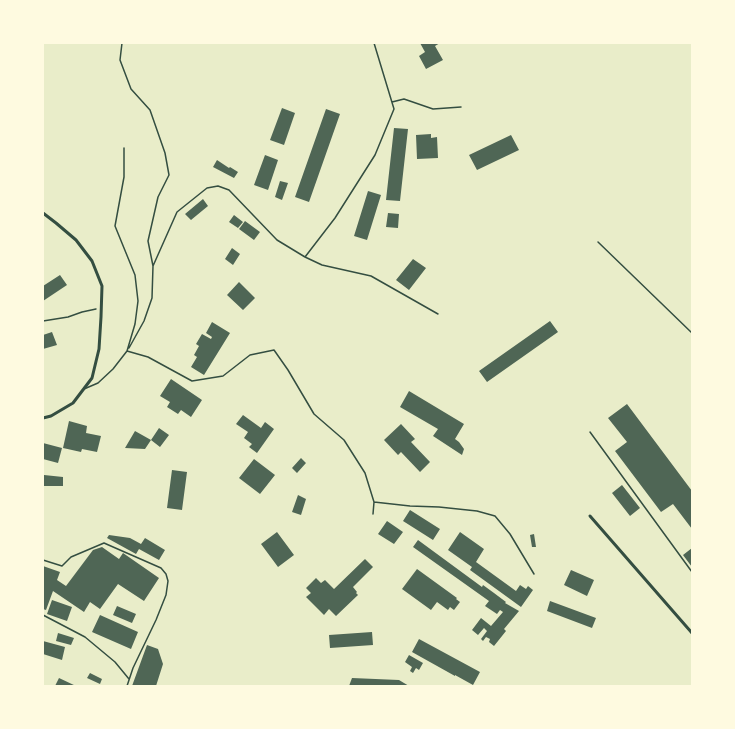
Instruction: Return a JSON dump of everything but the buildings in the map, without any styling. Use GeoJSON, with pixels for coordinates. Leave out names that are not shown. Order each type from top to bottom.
{"type":"FeatureCollection","features":[{"type":"Feature","properties":{"kind":"street"},"geometry":{"type":"LineString","coordinates":[[43,213],[76,240],[92,262],[102,286],[99,349],[92,378],[73,403],[51,416],[43,418]]}},
{"type":"Feature","properties":{"kind":"street"},"geometry":{"type":"LineString","coordinates":[[590,516],[692,633]]}},
{"type":"Feature","properties":{"kind":"lane"},"geometry":{"type":"LineString","coordinates":[[84,389],[98,383],[114,369],[127,351],[144,321],[152,298],[153,266],[148,241],[158,197],[169,174],[165,153],[150,110],[132,89],[120,60],[122,43]]}},
{"type":"Feature","properties":{"kind":"lane"},"geometry":{"type":"LineString","coordinates":[[305,257],[335,218],[375,155],[394,110],[374,43]]}},
{"type":"Feature","properties":{"kind":"lane"},"geometry":{"type":"LineString","coordinates":[[392,102],[404,99],[433,109],[461,108]]}},
{"type":"Feature","properties":{"kind":"lane"},"geometry":{"type":"LineString","coordinates":[[124,148],[124,177],[115,226],[135,275],[138,301],[135,324],[127,351]]}},
{"type":"Feature","properties":{"kind":"lane"},"geometry":{"type":"LineString","coordinates":[[153,266],[177,212],[207,188],[218,186],[229,190],[277,240],[305,257],[322,265],[371,276],[438,314]]}},
{"type":"Feature","properties":{"kind":"lane"},"geometry":{"type":"LineString","coordinates":[[598,242],[692,333]]}},
{"type":"Feature","properties":{"kind":"lane"},"geometry":{"type":"LineString","coordinates":[[127,351],[148,357],[192,381],[223,376],[250,355],[274,350],[288,370],[314,414],[344,440],[365,473],[374,502],[373,514]]}},
{"type":"Feature","properties":{"kind":"lane"},"geometry":{"type":"LineString","coordinates":[[590,432],[692,572]]}},
{"type":"Feature","properties":{"kind":"lane"},"geometry":{"type":"LineString","coordinates":[[374,502],[477,511],[495,516],[510,534],[534,574]]}},
{"type":"Feature","properties":{"kind":"lane"},"geometry":{"type":"LineString","coordinates":[[43,560],[62,566],[71,557],[104,543],[161,568],[166,574],[168,581],[166,595],[133,668],[127,686]]}},
{"type":"Feature","properties":{"kind":"lane"},"geometry":{"type":"LineString","coordinates":[[43,615],[85,637],[115,662],[129,679]]}},
{"type":"Feature","properties":{"kind":"path"},"geometry":{"type":"LineString","coordinates":[[43,321],[68,317],[101,308]]}}]}
